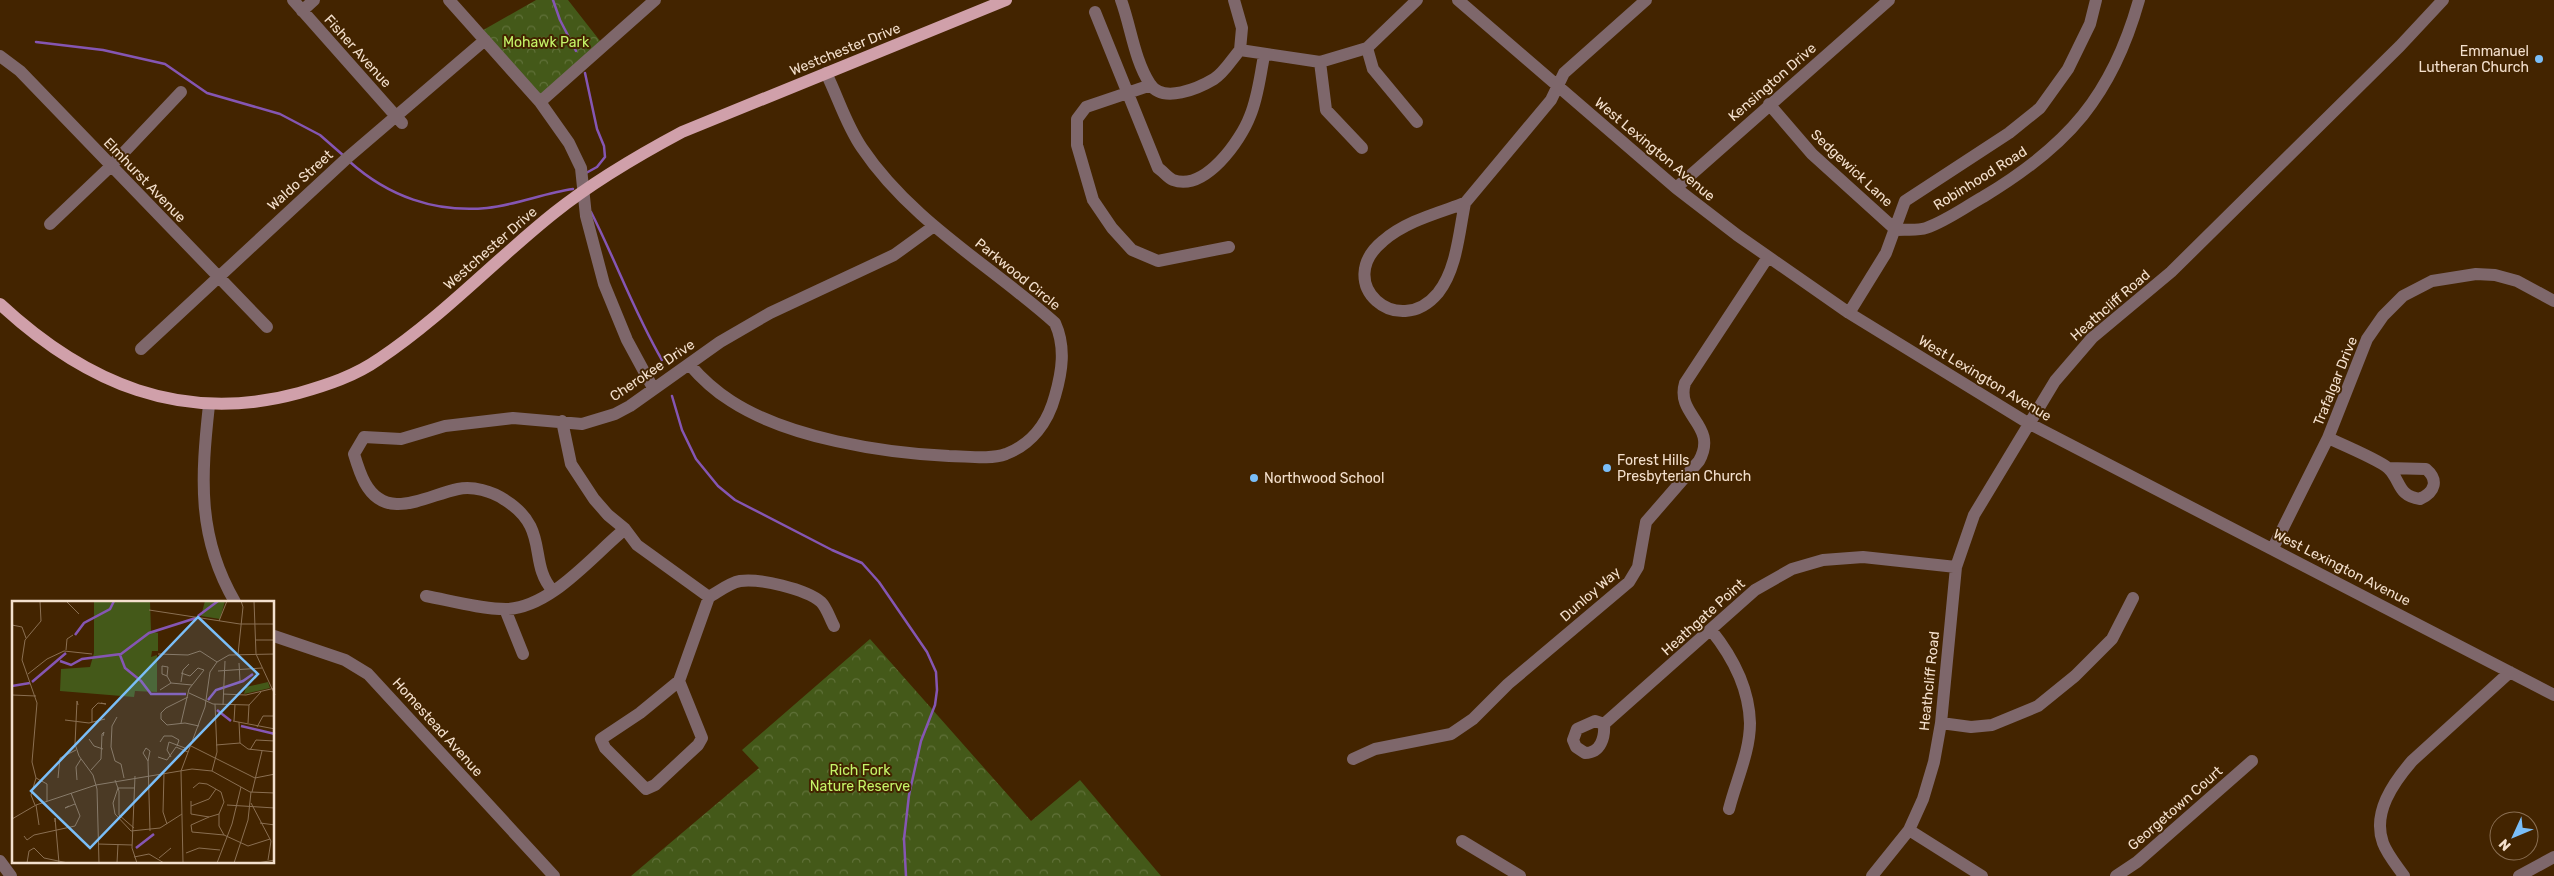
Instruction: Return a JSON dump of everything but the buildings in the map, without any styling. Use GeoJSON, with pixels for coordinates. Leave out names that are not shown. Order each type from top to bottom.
{"type":"FeatureCollection","features":[{"type":"Feature","properties":{"kind":"main road","name":"Westchester Drive"},"geometry":{"type":"LineString","coordinates":[[0,304],[38,338],[92,372],[152,395],[209,406],[271,401],[332,384],[379,360],[584,190],[636,156],[682,132],[1006,0]]}},
{"type":"Feature","properties":{"kind":"street","name":"Fisher Avenue"},"geometry":{"type":"LineString","coordinates":[[293,0],[399,119]]}},
{"type":"Feature","properties":{"kind":"street"},"geometry":{"type":"LineString","coordinates":[[302,11],[314,0]]}},
{"type":"Feature","properties":{"kind":"street"},"geometry":{"type":"LineString","coordinates":[[449,0],[557,123],[581,168],[590,237],[604,284],[627,340],[653,388]]}},
{"type":"Feature","properties":{"kind":"street"},"geometry":{"type":"LineString","coordinates":[[540,102],[655,0]]}},
{"type":"Feature","properties":{"kind":"street"},"geometry":{"type":"LineString","coordinates":[[1121,0],[1138,55],[1151,86],[1161,92],[1179,93],[1216,78],[1240,50],[1242,28],[1234,0]]}},
{"type":"Feature","properties":{"kind":"street"},"geometry":{"type":"LineString","coordinates":[[1240,50],[1264,56],[1320,62],[1367,48],[1417,0]]}},
{"type":"Feature","properties":{"kind":"street","name":"West Lexington Avenue"},"geometry":{"type":"LineString","coordinates":[[1458,0],[1676,188],[1768,257],[1849,313],[2028,423],[2274,548],[2554,695]]}},
{"type":"Feature","properties":{"kind":"street"},"geometry":{"type":"LineString","coordinates":[[1465,203],[1411,223],[1382,241],[1368,257],[1363,276],[1370,295],[1384,307],[1399,312],[1416,309],[1427,303],[1438,292],[1453,263],[1465,203],[1551,100],[1564,73],[1646,0]]}},
{"type":"Feature","properties":{"kind":"street","name":"Kensington Drive"},"geometry":{"type":"LineString","coordinates":[[1676,188],[1889,0]]}},
{"type":"Feature","properties":{"kind":"street","name":"Robinhood Road"},"geometry":{"type":"LineString","coordinates":[[1849,313],[1886,253],[1905,201],[2002,138],[2040,108],[2068,69],[2090,24],[2096,0]]}},
{"type":"Feature","properties":{"kind":"street","name":"Robinhood Road"},"geometry":{"type":"LineString","coordinates":[[1896,230],[1925,228],[1972,203],[2010,180],[2044,155],[2068,133],[2094,101],[2116,63],[2130,32],[2139,0]]}},
{"type":"Feature","properties":{"kind":"street","name":"Heathcliff Road"},"geometry":{"type":"LineString","coordinates":[[1872,876],[1909,830],[1923,799],[1934,762],[1940,723],[1956,566],[1974,515],[2055,381],[2092,338],[2171,272],[2400,46],[2443,0]]}},
{"type":"Feature","properties":{"kind":"street"},"geometry":{"type":"LineString","coordinates":[[1095,12],[1158,168],[1173,180],[1196,179],[1218,164],[1241,135],[1256,100],[1264,56]]}},
{"type":"Feature","properties":{"kind":"street","name":"Waldo Street"},"geometry":{"type":"LineString","coordinates":[[141,348],[217,276],[399,119],[485,40]]}},
{"type":"Feature","properties":{"kind":"street"},"geometry":{"type":"LineString","coordinates":[[1367,48],[1373,69],[1418,122]]}},
{"type":"Feature","properties":{"kind":"street","name":"Elmhurst Avenue"},"geometry":{"type":"LineString","coordinates":[[0,56],[20,72],[267,327]]}},
{"type":"Feature","properties":{"kind":"street"},"geometry":{"type":"LineString","coordinates":[[1320,62],[1326,110],[1362,148]]}},
{"type":"Feature","properties":{"kind":"street","name":"Parkwood Circle"},"geometry":{"type":"LineString","coordinates":[[689,364],[720,393],[755,414],[782,425],[836,440],[875,448],[930,455],[991,457],[1018,449],[1044,425],[1053,406],[1061,374],[1062,338],[1055,323],[934,226],[900,195],[861,147],[826,73]]}},
{"type":"Feature","properties":{"kind":"street"},"geometry":{"type":"LineString","coordinates":[[1151,86],[1086,107],[1077,118],[1077,145],[1093,200],[1112,228],[1132,250],[1158,261],[1229,247]]}},
{"type":"Feature","properties":{"kind":"street"},"geometry":{"type":"LineString","coordinates":[[50,224],[111,166],[181,92]]}},
{"type":"Feature","properties":{"kind":"street","name":"Sedgewick Lane"},"geometry":{"type":"LineString","coordinates":[[1770,104],[1812,154],[1896,230]]}},
{"type":"Feature","properties":{"kind":"street","name":"Cherokee Drive"},"geometry":{"type":"LineString","coordinates":[[554,591],[547,584],[533,530],[526,517],[508,501],[496,494],[468,488],[407,504],[389,503],[379,498],[364,483],[354,454],[361,440],[368,437],[401,439],[469,421],[513,418],[582,424],[615,414],[630,406],[720,342],[770,313],[894,255],[934,226]]}},
{"type":"Feature","properties":{"kind":"street","name":"Dunloy Way"},"geometry":{"type":"LineString","coordinates":[[1353,759],[1375,749],[1451,734],[1462,728],[1508,684],[1629,582],[1638,567],[1646,522],[1699,461],[1704,449],[1705,440],[1700,426],[1683,399],[1685,383],[1768,257]]}},
{"type":"Feature","properties":{"kind":"street","name":"Trafalgar Drive"},"geometry":{"type":"LineString","coordinates":[[2274,548],[2328,438],[2367,339],[2383,316],[2403,296],[2432,281],[2476,274],[2495,275],[2517,281],[2554,301]]}},
{"type":"Feature","properties":{"kind":"street"},"geometry":{"type":"LineString","coordinates":[[209,406],[204,447],[204,518],[213,554],[235,601]]}},
{"type":"Feature","properties":{"kind":"street"},"geometry":{"type":"LineString","coordinates":[[562,421],[571,464],[594,499],[608,515],[625,528],[637,545],[709,596]]}},
{"type":"Feature","properties":{"kind":"street"},"geometry":{"type":"LineString","coordinates":[[2328,438],[2388,468]]}},
{"type":"Feature","properties":{"kind":"street"},"geometry":{"type":"LineString","coordinates":[[426,596],[505,609],[516,608],[554,591],[625,528]]}},
{"type":"Feature","properties":{"kind":"street","name":"Heathgate Point"},"geometry":{"type":"LineString","coordinates":[[1604,724],[1755,590],[1792,569],[1823,560],[1863,557],[1956,566]]}},
{"type":"Feature","properties":{"kind":"street"},"geometry":{"type":"LineString","coordinates":[[679,681],[702,738],[698,745],[655,785],[646,789],[605,748],[601,739],[640,713],[679,681],[709,596],[737,582],[750,580],[792,589],[810,595],[822,603],[834,626]]}},
{"type":"Feature","properties":{"kind":"street"},"geometry":{"type":"LineString","coordinates":[[1940,723],[1971,727],[1992,726],[2038,706],[2075,676],[2112,639],[2133,598]]}},
{"type":"Feature","properties":{"kind":"street"},"geometry":{"type":"LineString","coordinates":[[505,609],[522,654]]}},
{"type":"Feature","properties":{"kind":"street"},"geometry":{"type":"LineString","coordinates":[[1711,630],[1729,652],[1740,677],[1750,723],[1745,754],[1729,808]]}},
{"type":"Feature","properties":{"kind":"street","name":"Homestead Avenue"},"geometry":{"type":"LineString","coordinates":[[275,636],[345,660],[368,674],[554,876]]}},
{"type":"Feature","properties":{"kind":"street"},"geometry":{"type":"LineString","coordinates":[[2404,876],[2384,846],[2380,832],[2386,798],[2398,777],[2412,761],[2510,672]]}},
{"type":"Feature","properties":{"kind":"street","name":"Georgetown Court"},"geometry":{"type":"LineString","coordinates":[[2116,876],[2137,862],[2252,761]]}},
{"type":"Feature","properties":{"kind":"street"},"geometry":{"type":"LineString","coordinates":[[1909,830],[1982,876]]}},
{"type":"Feature","properties":{"kind":"street"},"geometry":{"type":"LineString","coordinates":[[1462,842],[1520,876]]}},
{"type":"Feature","properties":{"kind":"street"},"geometry":{"type":"LineString","coordinates":[[2519,876],[2554,857]]}},
{"type":"Feature","properties":{"kind":"street"},"geometry":{"type":"LineString","coordinates":[[0,861],[11,876]]}},
{"type":"Feature","properties":{"kind":"green space","name":"Mohawk Park"},"geometry":{"type":"Polygon","coordinates":[[[536,0],[568,0],[604,46],[540,102],[478,33],[536,0]]]}},
{"type":"Feature","properties":{"kind":"green space","name":"Rich Fork Nature Reserve"},"geometry":{"type":"Polygon","coordinates":[[[870,639],[1031,821],[1080,780],[1161,876],[631,876],[759,768],[742,750],[870,639]]]}},
{"type":"Feature","properties":{"kind":"waterway"},"geometry":{"type":"LineString","coordinates":[[553,0],[560,20],[576,51]]}},
{"type":"Feature","properties":{"kind":"waterway"},"geometry":{"type":"LineString","coordinates":[[36,42],[103,50],[165,64],[207,93],[280,114],[320,135],[344,156]]}},
{"type":"Feature","properties":{"kind":"waterway"},"geometry":{"type":"LineString","coordinates":[[585,73],[597,129],[604,146],[605,157],[597,167],[586,173]]}},
{"type":"Feature","properties":{"kind":"waterway"},"geometry":{"type":"LineString","coordinates":[[350,162],[365,174],[396,193],[413,200],[449,208],[487,208],[573,189]]}},
{"type":"Feature","properties":{"kind":"waterway"},"geometry":{"type":"LineString","coordinates":[[591,212],[643,324],[662,360]]}},
{"type":"Feature","properties":{"kind":"waterway"},"geometry":{"type":"LineString","coordinates":[[672,396],[682,430],[696,459],[718,486],[735,500],[832,550],[862,563],[879,582],[927,652],[936,672],[937,690],[935,705],[921,741],[909,795],[904,839],[906,876]]}},
{"type":"Feature","properties":{"kind":"place","name":"Emmanuel Lutheran Church"},"geometry":{"type":"Point","coordinates":[2539,59]}},
{"type":"Feature","properties":{"kind":"place","name":"Forest Hills Presbyterian Church"},"geometry":{"type":"Point","coordinates":[1607,468]}},
{"type":"Feature","properties":{"kind":"place","name":"Northwood School"},"geometry":{"type":"Point","coordinates":[1254,478]}}]}
